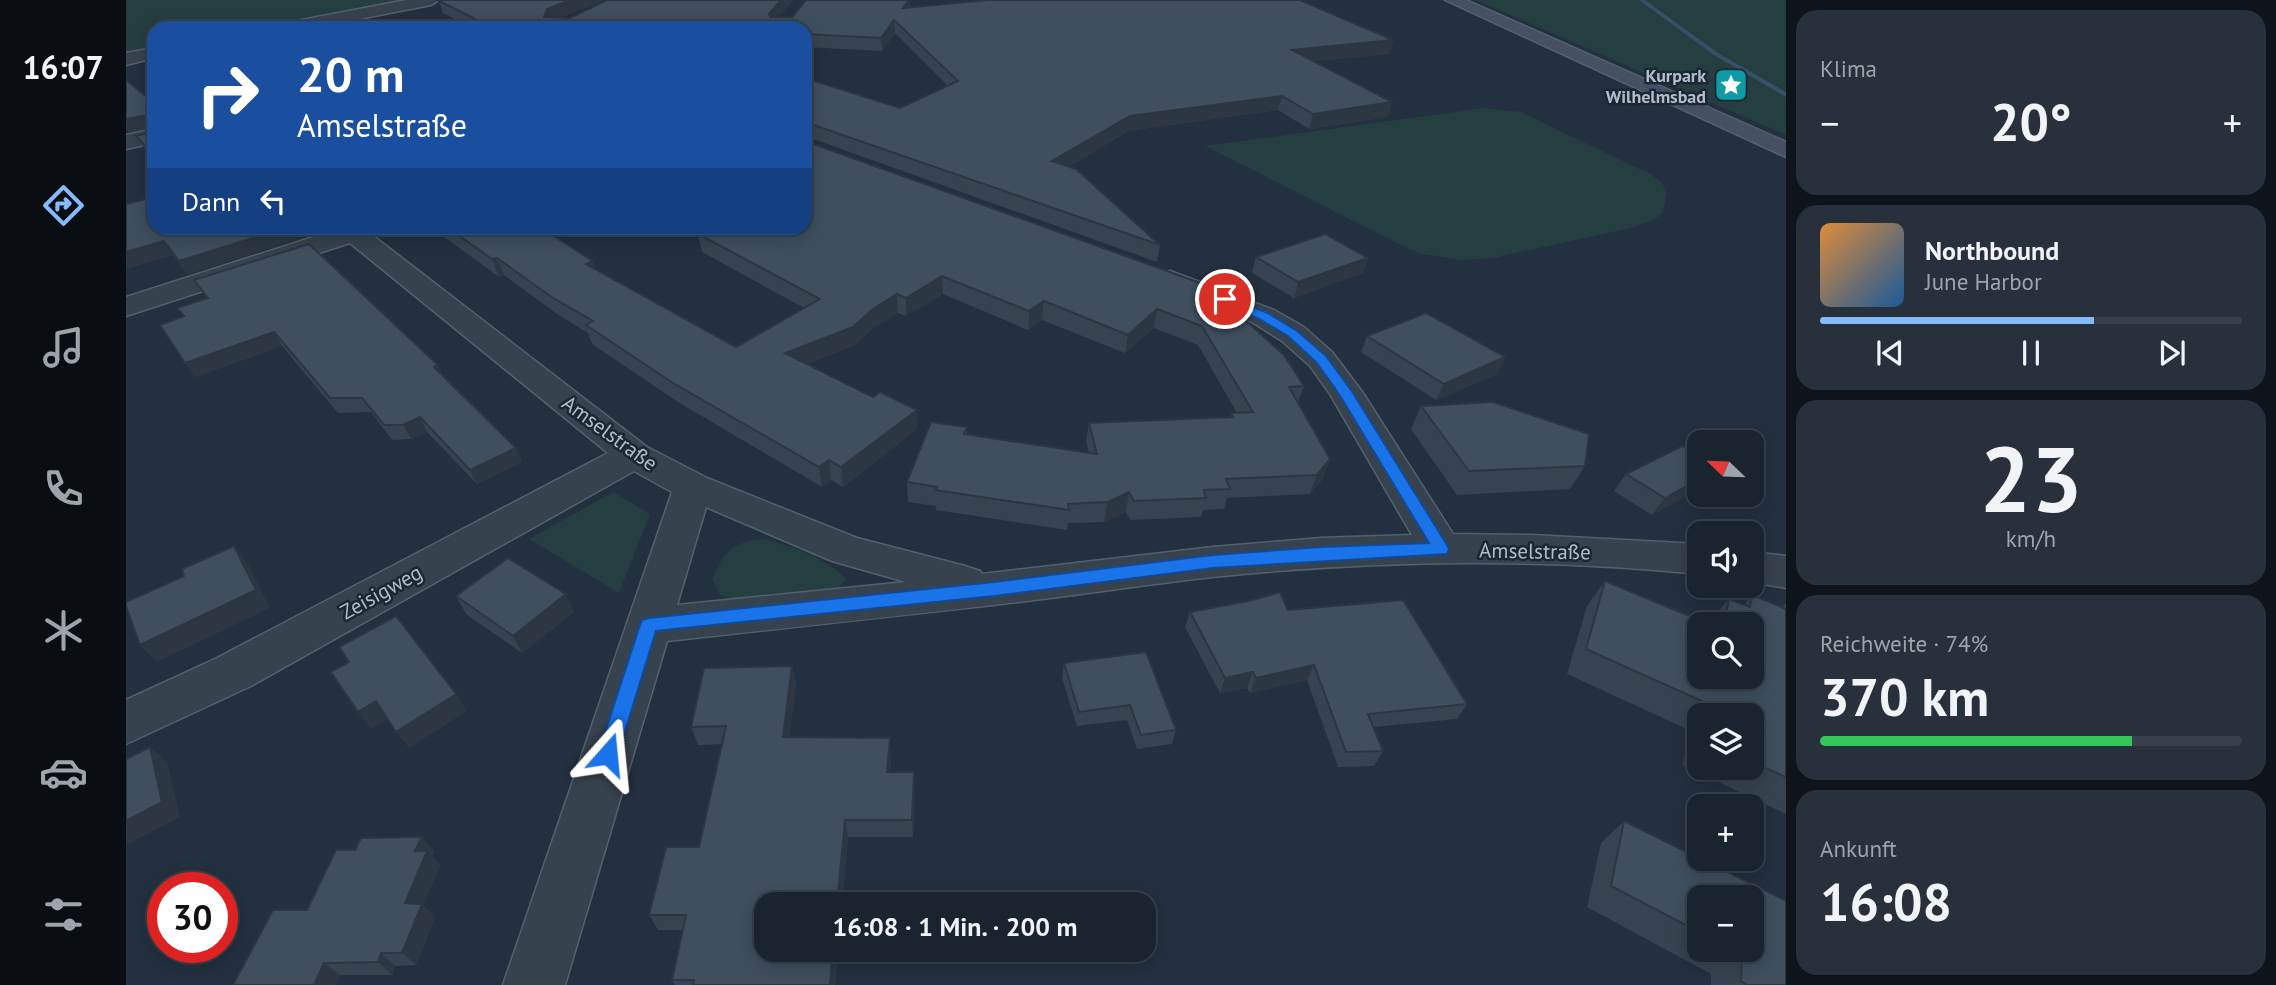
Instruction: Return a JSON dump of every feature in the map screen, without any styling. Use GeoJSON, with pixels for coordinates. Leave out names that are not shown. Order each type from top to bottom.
{"type":"FeatureCollection","features":[{"type":"Feature","properties":{"kind":"main road"},"geometry":{"type":"LineString","coordinates":[[1453,0],[1786,150]]}},
{"type":"Feature","properties":{"kind":"street"},"geometry":{"type":"LineString","coordinates":[[322,21],[431,0]]}},
{"type":"Feature","properties":{"kind":"street"},"geometry":{"type":"LineString","coordinates":[[126,142],[147,138]]}},
{"type":"Feature","properties":{"kind":"street"},"geometry":{"type":"LineString","coordinates":[[126,307],[335,235]]}},
{"type":"Feature","properties":{"kind":"street","name":"Amselstraße"},"geometry":{"type":"LineString","coordinates":[[356,235],[634,455],[693,487],[847,550],[908,569],[994,589]]}},
{"type":"Feature","properties":{"kind":"street"},"geometry":{"type":"LineString","coordinates":[[1150,273],[1263,316],[1293,334],[1321,359],[1346,393],[1441,549]]}},
{"type":"Feature","properties":{"kind":"street","name":"Zeisigweg"},"geometry":{"type":"LineString","coordinates":[[126,723],[234,672],[634,455]]}},
{"type":"Feature","properties":{"kind":"street"},"geometry":{"type":"LineString","coordinates":[[534,985],[693,487]]}},
{"type":"Feature","properties":{"kind":"street","name":"Amselstraße"},"geometry":{"type":"LineString","coordinates":[[649,625],[994,589],[1213,562],[1321,553],[1441,549],[1638,554],[1687,558]]}},
{"type":"Feature","properties":{"kind":"street"},"geometry":{"type":"LineString","coordinates":[[1764,569],[1786,572]]}},
{"type":"Feature","properties":{"kind":"green space"},"geometry":{"type":"Polygon","coordinates":[[[126,0],[419,0],[310,21],[147,21],[147,52],[126,56],[126,0]]]}},
{"type":"Feature","properties":{"kind":"green space","name":"Kurpark Wilhelmsbad"},"geometry":{"type":"Polygon","coordinates":[[[1476,0],[1786,0],[1786,135],[1476,0]]]}},
{"type":"Feature","properties":{"kind":"green space"},"geometry":{"type":"Polygon","coordinates":[[[1484,108],[1521,112],[1652,175],[1662,183],[1667,192],[1663,212],[1654,220],[1631,228],[1493,258],[1461,260],[1423,254],[1405,247],[1205,146],[1484,108]]]}},
{"type":"Feature","properties":{"kind":"green space"},"geometry":{"type":"Polygon","coordinates":[[[613,492],[650,514],[619,593],[529,539],[613,492]]]}},
{"type":"Feature","properties":{"kind":"green space"},"geometry":{"type":"Polygon","coordinates":[[[763,539],[808,553],[828,564],[846,579],[835,593],[742,602],[720,595],[712,579],[725,555],[743,543],[763,539]]]}},
{"type":"Feature","properties":{"kind":"building"},"geometry":{"type":"Polygon","coordinates":[[[570,0],[547,9],[544,17],[570,18],[607,0],[781,0],[769,14],[770,17],[792,17],[806,0],[909,0],[903,8],[988,0],[1300,0],[1393,40],[1292,50],[1392,102],[1313,114],[1282,96],[1130,116],[1052,161],[1076,169],[1160,245],[812,124],[812,80],[900,108],[958,81],[894,20],[881,38],[812,34],[812,21],[479,21],[439,1],[570,0]]]}},
{"type":"Feature","properties":{"kind":"building"},"geometry":{"type":"Polygon","coordinates":[[[126,80],[147,97],[147,115],[126,119],[126,80]]]}},
{"type":"Feature","properties":{"kind":"building"},"geometry":{"type":"Polygon","coordinates":[[[147,133],[147,148],[136,136],[147,133]]]}},
{"type":"Feature","properties":{"kind":"building"},"geometry":{"type":"Polygon","coordinates":[[[812,144],[1206,285],[1284,355],[1304,386],[1289,387],[1330,459],[1317,475],[1226,479],[1230,489],[1204,490],[1206,498],[1134,501],[1129,492],[1108,502],[1068,504],[1069,510],[935,490],[937,487],[907,482],[931,422],[967,427],[964,434],[1097,454],[1089,423],[1233,417],[1231,413],[1253,412],[1202,326],[1157,309],[1128,335],[1044,301],[1029,311],[942,276],[906,298],[897,294],[873,309],[853,327],[785,353],[873,397],[880,392],[917,410],[841,467],[829,460],[819,467],[673,383],[586,325],[593,321],[458,235],[552,235],[593,261],[586,264],[736,347],[820,299],[700,235],[812,235],[812,144]]]}},
{"type":"Feature","properties":{"kind":"building"},"geometry":{"type":"Polygon","coordinates":[[[147,199],[147,235],[263,235],[179,261],[164,241],[126,252],[126,204],[147,199]]]}},
{"type":"Feature","properties":{"kind":"building"},"geometry":{"type":"Polygon","coordinates":[[[1325,234],[1368,258],[1298,282],[1256,257],[1325,234]]]}},
{"type":"Feature","properties":{"kind":"building"},"geometry":{"type":"Polygon","coordinates":[[[309,244],[438,365],[434,367],[516,448],[470,470],[420,417],[403,425],[384,425],[362,398],[330,398],[274,332],[185,363],[160,325],[184,316],[177,308],[208,298],[194,280],[309,244]]]}},
{"type":"Feature","properties":{"kind":"building"},"geometry":{"type":"Polygon","coordinates":[[[1426,313],[1505,357],[1444,384],[1367,336],[1426,313]]]}},
{"type":"Feature","properties":{"kind":"building"},"geometry":{"type":"Polygon","coordinates":[[[1493,402],[1589,434],[1585,466],[1469,471],[1421,406],[1493,402]]]}},
{"type":"Feature","properties":{"kind":"building"},"geometry":{"type":"Polygon","coordinates":[[[1682,446],[1687,449],[1687,486],[1665,498],[1626,474],[1682,446]]]}},
{"type":"Feature","properties":{"kind":"building"},"geometry":{"type":"Polygon","coordinates":[[[234,546],[256,590],[140,645],[126,602],[184,576],[182,569],[234,546]]]}},
{"type":"Feature","properties":{"kind":"building"},"geometry":{"type":"Polygon","coordinates":[[[508,558],[566,594],[513,636],[456,596],[508,558]]]}},
{"type":"Feature","properties":{"kind":"building"},"geometry":{"type":"Polygon","coordinates":[[[1605,581],[1687,615],[1687,689],[1764,689],[1764,612],[1726,612],[1729,599],[1750,607],[1752,598],[1759,598],[1786,609],[1786,777],[1764,767],[1764,703],[1706,703],[1586,649],[1605,581]]]}},
{"type":"Feature","properties":{"kind":"building"},"geometry":{"type":"Polygon","coordinates":[[[1280,592],[1288,610],[1403,600],[1467,704],[1368,714],[1383,751],[1346,752],[1314,665],[1256,678],[1253,672],[1225,678],[1190,612],[1280,592]]]}},
{"type":"Feature","properties":{"kind":"building"},"geometry":{"type":"Polygon","coordinates":[[[396,616],[456,694],[396,732],[376,701],[358,712],[331,672],[349,662],[339,647],[396,616]]]}},
{"type":"Feature","properties":{"kind":"building"},"geometry":{"type":"Polygon","coordinates":[[[1146,652],[1176,730],[1141,735],[1130,705],[1079,712],[1064,663],[1146,652]]]}},
{"type":"Feature","properties":{"kind":"building"},"geometry":{"type":"Polygon","coordinates":[[[792,666],[783,737],[890,738],[887,772],[914,772],[912,820],[845,820],[838,892],[754,892],[754,962],[832,962],[830,985],[693,985],[694,980],[672,980],[686,915],[649,915],[666,847],[699,847],[726,726],[691,727],[704,668],[792,666]]]}},
{"type":"Feature","properties":{"kind":"building"},"geometry":{"type":"Polygon","coordinates":[[[150,747],[162,802],[126,821],[126,759],[150,747]]]}},
{"type":"Feature","properties":{"kind":"building"},"geometry":{"type":"Polygon","coordinates":[[[1624,821],[1687,852],[1687,871],[1726,871],[1754,885],[1687,885],[1687,926],[1611,886],[1624,821]]]}},
{"type":"Feature","properties":{"kind":"building"},"geometry":{"type":"Polygon","coordinates":[[[422,837],[415,851],[427,851],[405,903],[422,904],[402,953],[381,953],[378,962],[324,963],[314,985],[233,985],[273,910],[307,910],[336,850],[355,850],[361,838],[422,837]]]}},
{"type":"Feature","properties":{"kind":"building"},"geometry":{"type":"Polygon","coordinates":[[[1764,890],[1786,901],[1786,985],[1747,985],[1741,981],[1742,962],[1764,962],[1764,890]]]}},
{"type":"Feature","properties":{"kind":"waterway"},"geometry":{"type":"LineString","coordinates":[[1642,0],[1716,54],[1786,95]]}},
{"type":"Feature","properties":{"kind":"place","name":"Kurpark Wilhelmsbad"},"geometry":{"type":"Point","coordinates":[1731,85]}},
{"type":"Feature","properties":{"kind":"route"},"geometry":{"type":"LineString","coordinates":[[608,754],[649,625],[994,589],[1213,562],[1321,553],[1441,549],[1346,393],[1321,359],[1293,334],[1263,316],[1225,299]]}}]}
